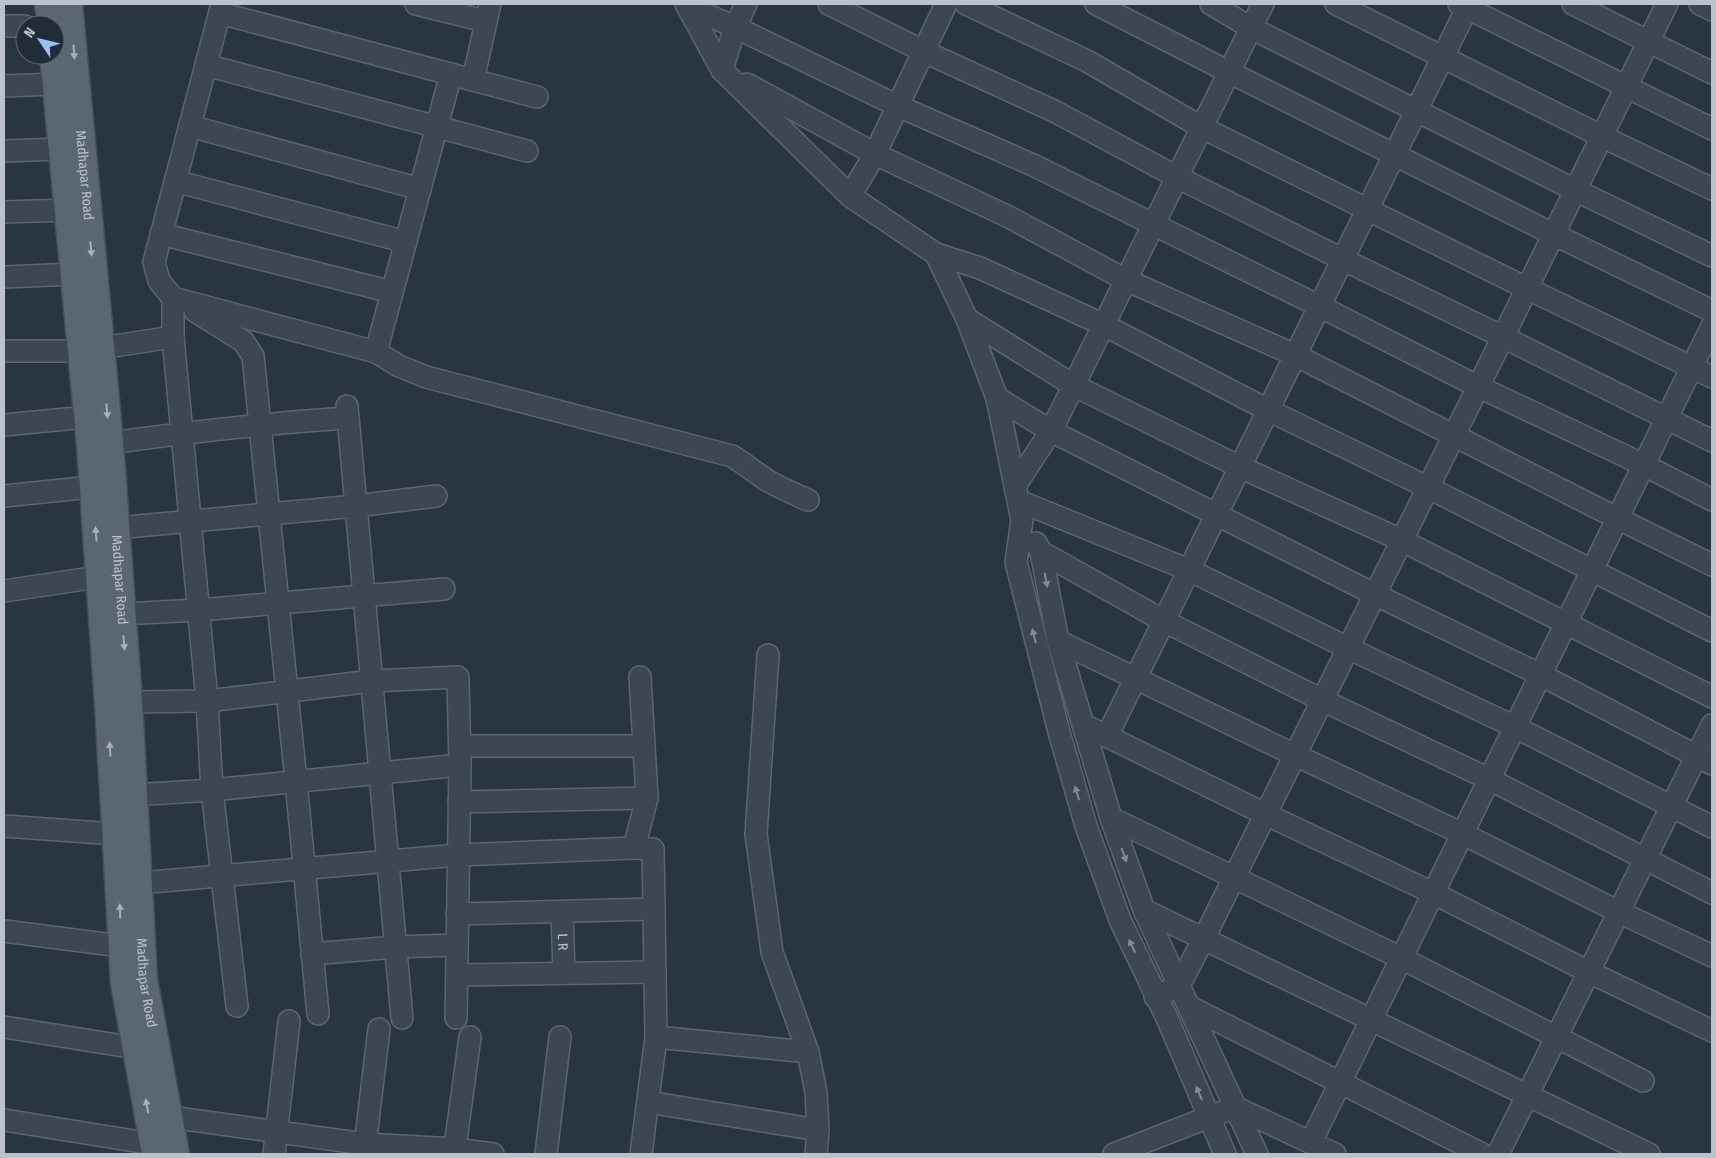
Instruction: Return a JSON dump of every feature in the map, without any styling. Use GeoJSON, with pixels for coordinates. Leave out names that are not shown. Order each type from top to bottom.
{"type":"FeatureCollection","features":[{"type":"Feature","properties":{"kind":"main road","name":"Madhapar Road"},"geometry":{"type":"LineString","coordinates":[[69,4],[92,350],[87,417],[108,703],[121,946],[124,983],[136,1048],[162,1151]]}},
{"type":"Feature","properties":{"kind":"main road","name":"Madhapar Road"},"geometry":{"type":"LineString","coordinates":[[54,65],[75,274],[110,443],[140,883],[141,944],[144,980],[170,1117],[162,1151]]}},
{"type":"Feature","properties":{"kind":"street"},"geometry":{"type":"LineString","coordinates":[[416,4],[488,12],[473,80]]}},
{"type":"Feature","properties":{"kind":"street"},"geometry":{"type":"LineString","coordinates":[[722,70],[735,27],[746,4]]}},
{"type":"Feature","properties":{"kind":"street"},"geometry":{"type":"LineString","coordinates":[[829,4],[923,51],[1056,112],[1177,177],[1503,336],[1712,441]]}},
{"type":"Feature","properties":{"kind":"street"},"geometry":{"type":"LineString","coordinates":[[850,196],[875,154],[946,4]]}},
{"type":"Feature","properties":{"kind":"street"},"geometry":{"type":"LineString","coordinates":[[966,4],[1087,61],[1202,127],[1526,288],[1712,377]]}},
{"type":"Feature","properties":{"kind":"street"},"geometry":{"type":"LineString","coordinates":[[1096,4],[1394,155],[1712,311]]}},
{"type":"Feature","properties":{"kind":"street"},"geometry":{"type":"LineString","coordinates":[[1211,4],[1251,28],[1575,190],[1712,256]]}},
{"type":"Feature","properties":{"kind":"street"},"geometry":{"type":"LineString","coordinates":[[1225,1154],[1167,1018],[1120,920],[1086,826],[1058,732],[1016,562],[1019,502],[1073,385],[1263,4]]}},
{"type":"Feature","properties":{"kind":"street"},"geometry":{"type":"LineString","coordinates":[[1336,4],[1712,189]]}},
{"type":"Feature","properties":{"kind":"street"},"geometry":{"type":"LineString","coordinates":[[1573,4],[1712,73]]}},
{"type":"Feature","properties":{"kind":"street"},"geometry":{"type":"LineString","coordinates":[[1155,996],[1178,986],[1204,938],[1667,4]]}},
{"type":"Feature","properties":{"kind":"street"},"geometry":{"type":"LineString","coordinates":[[1700,4],[1712,10]]}},
{"type":"Feature","properties":{"kind":"street"},"geometry":{"type":"LineString","coordinates":[[687,5],[898,106],[1032,165],[1477,386],[1644,465],[1712,500]]}},
{"type":"Feature","properties":{"kind":"street"},"geometry":{"type":"LineString","coordinates":[[687,5],[722,70],[850,196],[936,254],[980,268],[1104,326],[1268,410],[1427,487],[1712,631]]}},
{"type":"Feature","properties":{"kind":"street"},"geometry":{"type":"LineString","coordinates":[[1107,736],[1443,57],[1465,5],[1712,129]]}},
{"type":"Feature","properties":{"kind":"street"},"geometry":{"type":"LineString","coordinates":[[318,1014],[252,356],[244,341],[173,298],[159,281],[154,262],[221,8],[537,97]]}},
{"type":"Feature","properties":{"kind":"street"},"geometry":{"type":"LineString","coordinates":[[206,65],[527,151]]}},
{"type":"Feature","properties":{"kind":"street"},"geometry":{"type":"LineString","coordinates":[[722,70],[875,154],[1009,217],[1126,280],[1296,355],[1712,565]]}},
{"type":"Feature","properties":{"kind":"street"},"geometry":{"type":"LineString","coordinates":[[376,352],[451,74]]}},
{"type":"Feature","properties":{"kind":"street"},"geometry":{"type":"LineString","coordinates":[[4,86],[55,84]]}},
{"type":"Feature","properties":{"kind":"street"},"geometry":{"type":"LineString","coordinates":[[190,126],[420,189]]}},
{"type":"Feature","properties":{"kind":"street"},"geometry":{"type":"LineString","coordinates":[[4,151],[61,149]]}},
{"type":"Feature","properties":{"kind":"street"},"geometry":{"type":"LineString","coordinates":[[175,181],[406,242]]}},
{"type":"Feature","properties":{"kind":"street"},"geometry":{"type":"LineString","coordinates":[[4,212],[68,210]]}},
{"type":"Feature","properties":{"kind":"street"},"geometry":{"type":"LineString","coordinates":[[161,234],[392,292]]}},
{"type":"Feature","properties":{"kind":"street"},"geometry":{"type":"LineString","coordinates":[[936,254],[967,319],[997,398],[1019,502],[1041,552],[1058,641],[1111,818],[1144,910],[1257,1154]]}},
{"type":"Feature","properties":{"kind":"street"},"geometry":{"type":"LineString","coordinates":[[4,277],[75,274]]}},
{"type":"Feature","properties":{"kind":"street"},"geometry":{"type":"LineString","coordinates":[[173,298],[173,337],[207,701],[212,790],[237,1006]]}},
{"type":"Feature","properties":{"kind":"street"},"geometry":{"type":"LineString","coordinates":[[173,298],[376,352],[399,366],[426,377],[732,456],[786,491],[808,500]]}},
{"type":"Feature","properties":{"kind":"street"},"geometry":{"type":"LineString","coordinates":[[967,319],[1073,385],[1240,467],[1401,540],[1712,697]]}},
{"type":"Feature","properties":{"kind":"street"},"geometry":{"type":"LineString","coordinates":[[1311,1142],[1712,326]]}},
{"type":"Feature","properties":{"kind":"street"},"geometry":{"type":"LineString","coordinates":[[4,351],[92,350],[173,337]]}},
{"type":"Feature","properties":{"kind":"street"},"geometry":{"type":"LineString","coordinates":[[997,398],[1051,432],[1374,594],[1541,675],[1704,760]]}},
{"type":"Feature","properties":{"kind":"street"},"geometry":{"type":"LineString","coordinates":[[110,443],[348,412],[402,1018]]}},
{"type":"Feature","properties":{"kind":"street"},"geometry":{"type":"LineString","coordinates":[[4,426],[87,417]]}},
{"type":"Feature","properties":{"kind":"street"},"geometry":{"type":"LineString","coordinates":[[4,496],[92,487]]}},
{"type":"Feature","properties":{"kind":"street"},"geometry":{"type":"LineString","coordinates":[[116,528],[356,506],[436,496]]}},
{"type":"Feature","properties":{"kind":"street"},"geometry":{"type":"LineString","coordinates":[[1019,502],[1189,570],[1515,727],[1712,827]]}},
{"type":"Feature","properties":{"kind":"street"},"geometry":{"type":"LineString","coordinates":[[1041,552],[1164,621],[1322,700],[1489,779],[1712,893]]}},
{"type":"Feature","properties":{"kind":"street"},"geometry":{"type":"LineString","coordinates":[[4,591],[98,577]]}},
{"type":"Feature","properties":{"kind":"street"},"geometry":{"type":"LineString","coordinates":[[122,614],[199,610],[444,589]]}},
{"type":"Feature","properties":{"kind":"street"},"geometry":{"type":"LineString","coordinates":[[1058,641],[1712,956]]}},
{"type":"Feature","properties":{"kind":"street"},"geometry":{"type":"LineString","coordinates":[[768,655],[756,834],[772,952],[808,1052],[816,1092],[818,1130],[816,1154]]}},
{"type":"Feature","properties":{"kind":"street"},"geometry":{"type":"LineString","coordinates":[[128,702],[207,701],[372,681],[458,677],[460,756],[456,1018]]}},
{"type":"Feature","properties":{"kind":"street"},"geometry":{"type":"LineString","coordinates":[[634,848],[647,798],[640,677]]}},
{"type":"Feature","properties":{"kind":"street"},"geometry":{"type":"LineString","coordinates":[[1084,725],[1265,814],[1433,893],[1712,1032]]}},
{"type":"Feature","properties":{"kind":"street"},"geometry":{"type":"LineString","coordinates":[[1498,1154],[1671,807],[1704,760],[1712,725]]}},
{"type":"Feature","properties":{"kind":"street"},"geometry":{"type":"LineString","coordinates":[[134,795],[212,790],[380,773],[460,756],[644,746]]}},
{"type":"Feature","properties":{"kind":"street"},"geometry":{"type":"LineString","coordinates":[[459,802],[647,798]]}},
{"type":"Feature","properties":{"kind":"street"},"geometry":{"type":"LineString","coordinates":[[1111,818],[1401,958],[1643,1081]]}},
{"type":"Feature","properties":{"kind":"street"},"geometry":{"type":"LineString","coordinates":[[4,826],[115,834]]}},
{"type":"Feature","properties":{"kind":"street"},"geometry":{"type":"LineString","coordinates":[[140,883],[458,855],[634,848],[653,849],[656,1037],[641,1154]]}},
{"type":"Feature","properties":{"kind":"street"},"geometry":{"type":"LineString","coordinates":[[457,914],[654,909]]}},
{"type":"Feature","properties":{"kind":"street"},"geometry":{"type":"LineString","coordinates":[[1144,910],[1649,1154]]}},
{"type":"Feature","properties":{"kind":"street","name":"L R"},"geometry":{"type":"LineString","coordinates":[[562,912],[564,973]]}},
{"type":"Feature","properties":{"kind":"street"},"geometry":{"type":"LineString","coordinates":[[4,931],[121,946]]}},
{"type":"Feature","properties":{"kind":"street"},"geometry":{"type":"LineString","coordinates":[[312,954],[395,947],[457,945]]}},
{"type":"Feature","properties":{"kind":"street"},"geometry":{"type":"LineString","coordinates":[[457,975],[655,972]]}},
{"type":"Feature","properties":{"kind":"street"},"geometry":{"type":"LineString","coordinates":[[1190,1007],[1482,1154]]}},
{"type":"Feature","properties":{"kind":"street"},"geometry":{"type":"LineString","coordinates":[[274,1154],[289,1021]]}},
{"type":"Feature","properties":{"kind":"street"},"geometry":{"type":"LineString","coordinates":[[4,1027],[136,1048]]}},
{"type":"Feature","properties":{"kind":"street"},"geometry":{"type":"LineString","coordinates":[[365,1149],[378,1029]]}},
{"type":"Feature","properties":{"kind":"street"},"geometry":{"type":"LineString","coordinates":[[455,1152],[470,1037]]}},
{"type":"Feature","properties":{"kind":"street"},"geometry":{"type":"LineString","coordinates":[[546,1154],[560,1037]]}},
{"type":"Feature","properties":{"kind":"street"},"geometry":{"type":"LineString","coordinates":[[656,1037],[808,1052]]}},
{"type":"Feature","properties":{"kind":"street"},"geometry":{"type":"LineString","coordinates":[[648,1102],[818,1130]]}},
{"type":"Feature","properties":{"kind":"street"},"geometry":{"type":"LineString","coordinates":[[1114,1154],[1235,1107],[1335,1154]]}},
{"type":"Feature","properties":{"kind":"street"},"geometry":{"type":"LineString","coordinates":[[170,1117],[276,1132],[365,1149],[493,1154]]}},
{"type":"Feature","properties":{"kind":"street"},"geometry":{"type":"LineString","coordinates":[[4,1120],[162,1151]]}}]}
